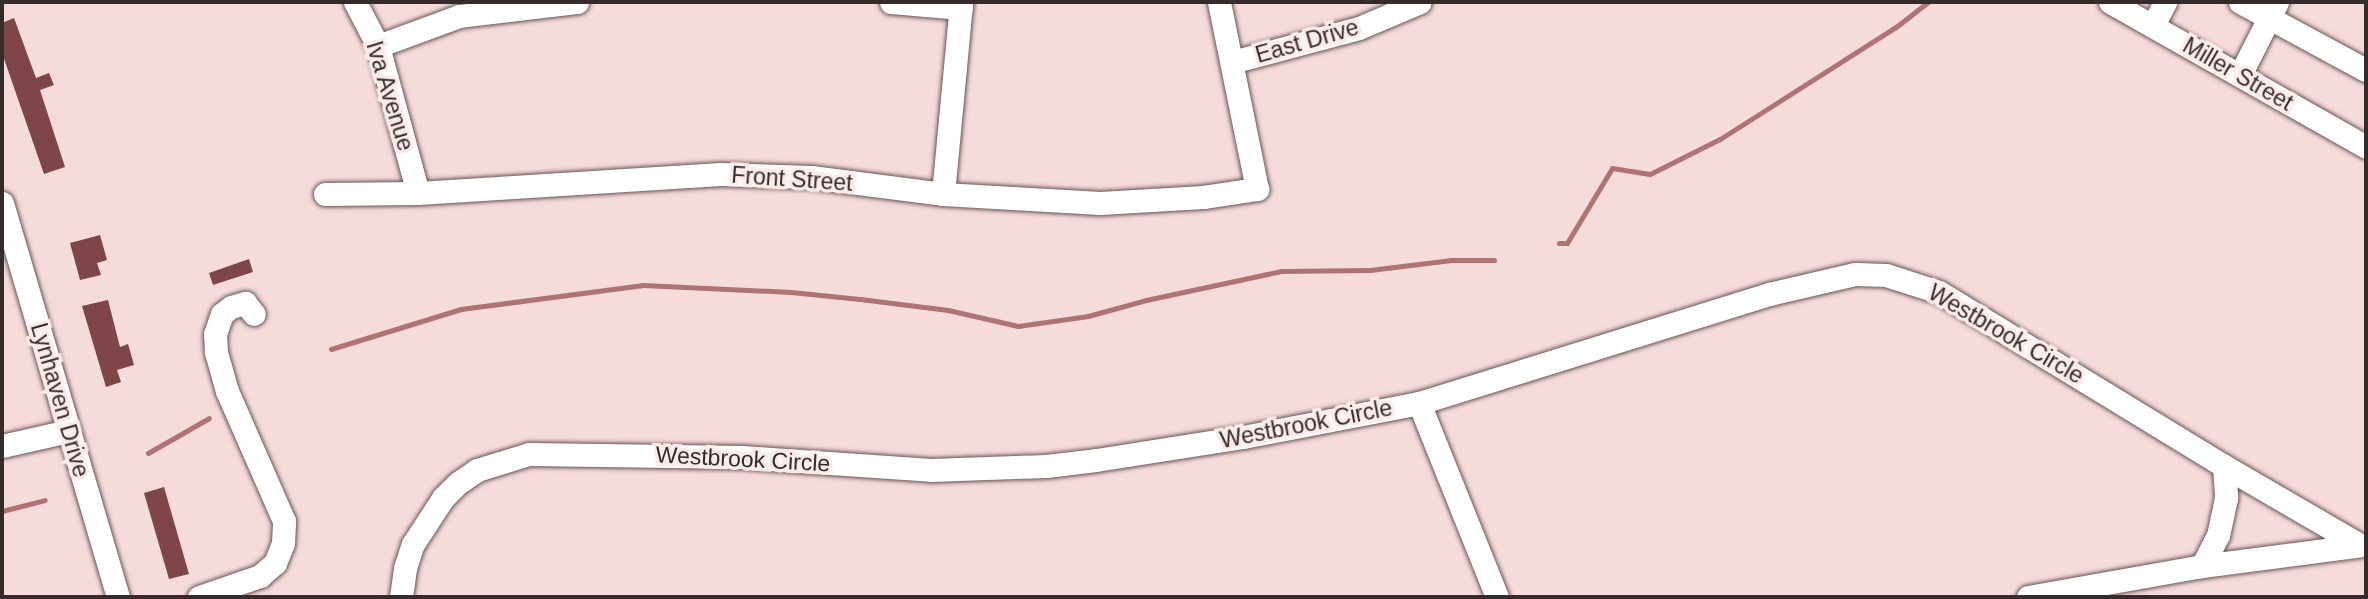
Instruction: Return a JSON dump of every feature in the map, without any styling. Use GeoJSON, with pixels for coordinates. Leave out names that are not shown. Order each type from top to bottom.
{"type":"FeatureCollection","features":[{"type":"Feature","properties":{"kind":"street","name":"Iva Avenue"},"geometry":{"type":"LineString","coordinates":[[355,2],[378,46],[418,193]]}},
{"type":"Feature","properties":{"kind":"street"},"geometry":{"type":"LineString","coordinates":[[378,46],[459,16],[577,2]]}},
{"type":"Feature","properties":{"kind":"street"},"geometry":{"type":"LineString","coordinates":[[891,2],[961,5],[943,194]]}},
{"type":"Feature","properties":{"kind":"street"},"geometry":{"type":"LineString","coordinates":[[1219,2],[1232,62]]}},
{"type":"Feature","properties":{"kind":"street","name":"East Drive"},"geometry":{"type":"LineString","coordinates":[[1232,62],[1359,28],[1420,2]]}},
{"type":"Feature","properties":{"kind":"street","name":"Miller Street"},"geometry":{"type":"LineString","coordinates":[[2110,2],[2366,147]]}},
{"type":"Feature","properties":{"kind":"street"},"geometry":{"type":"LineString","coordinates":[[2153,26],[2165,2]]}},
{"type":"Feature","properties":{"kind":"street"},"geometry":{"type":"LineString","coordinates":[[2240,2],[2273,10],[2366,70]]}},
{"type":"Feature","properties":{"kind":"street"},"geometry":{"type":"LineString","coordinates":[[2240,75],[2273,10]]}},
{"type":"Feature","properties":{"kind":"street","name":"Front Street"},"geometry":{"type":"LineString","coordinates":[[325,194],[418,193],[720,174],[811,177],[943,194],[1100,204],[1203,197],[1257,189],[1232,62]]}},
{"type":"Feature","properties":{"kind":"street","name":"Lynhaven Drive"},"geometry":{"type":"LineString","coordinates":[[2,203],[118,597]]}},
{"type":"Feature","properties":{"kind":"street","name":"Westbrook Circle"},"geometry":{"type":"LineString","coordinates":[[401,597],[405,568],[413,544],[443,498],[458,482],[477,470],[529,454],[741,457],[931,470],[1046,466],[1243,437],[1419,403],[1769,294],[1855,274],[1886,275],[1939,292],[2224,467],[2362,544]]}},
{"type":"Feature","properties":{"kind":"street"},"geometry":{"type":"LineString","coordinates":[[200,597],[260,576],[275,563],[283,543],[284,521],[227,391],[216,352],[215,334],[222,314],[231,307],[245,303],[254,314]]}},
{"type":"Feature","properties":{"kind":"street"},"geometry":{"type":"LineString","coordinates":[[1419,403],[1497,597]]}},
{"type":"Feature","properties":{"kind":"street"},"geometry":{"type":"LineString","coordinates":[[2,446],[68,431]]}},
{"type":"Feature","properties":{"kind":"street"},"geometry":{"type":"LineString","coordinates":[[2202,566],[2218,535],[2227,498],[2224,467]]}},
{"type":"Feature","properties":{"kind":"street","name":"Westbrook Circle"},"geometry":{"type":"LineString","coordinates":[[2028,597],[2202,566],[2362,544]]}},
{"type":"Feature","properties":{"kind":"building"},"geometry":{"type":"Polygon","coordinates":[[[14,18],[36,78],[49,73],[54,85],[40,90],[65,167],[44,174],[2,53],[2,23],[14,18]]]}},
{"type":"Feature","properties":{"kind":"building"},"geometry":{"type":"Polygon","coordinates":[[[100,235],[107,260],[97,263],[101,275],[80,280],[70,243],[100,235]]]}},
{"type":"Feature","properties":{"kind":"building"},"geometry":{"type":"Polygon","coordinates":[[[249,259],[253,272],[213,285],[209,273],[249,259]]]}},
{"type":"Feature","properties":{"kind":"building"},"geometry":{"type":"Polygon","coordinates":[[[108,300],[120,347],[128,344],[134,365],[117,370],[121,382],[106,387],[82,306],[108,300]]]}},
{"type":"Feature","properties":{"kind":"building"},"geometry":{"type":"Polygon","coordinates":[[[164,487],[189,574],[169,579],[144,493],[164,487]]]}},
{"type":"Feature","properties":{"kind":"waterway"},"geometry":{"type":"LineString","coordinates":[[1559,243],[1567,243],[1612,168],[1650,174],[1720,139],[1896,27],[1928,2]]}},
{"type":"Feature","properties":{"kind":"waterway"},"geometry":{"type":"LineString","coordinates":[[331,349],[461,309],[643,285],[791,292],[860,299],[948,310],[1018,326],[1088,316],[1146,300],[1281,271],[1370,270],[1451,260],[1494,260]]}},
{"type":"Feature","properties":{"kind":"waterway"},"geometry":{"type":"LineString","coordinates":[[148,453],[209,418]]}},
{"type":"Feature","properties":{"kind":"waterway"},"geometry":{"type":"LineString","coordinates":[[2,511],[45,500]]}}]}
